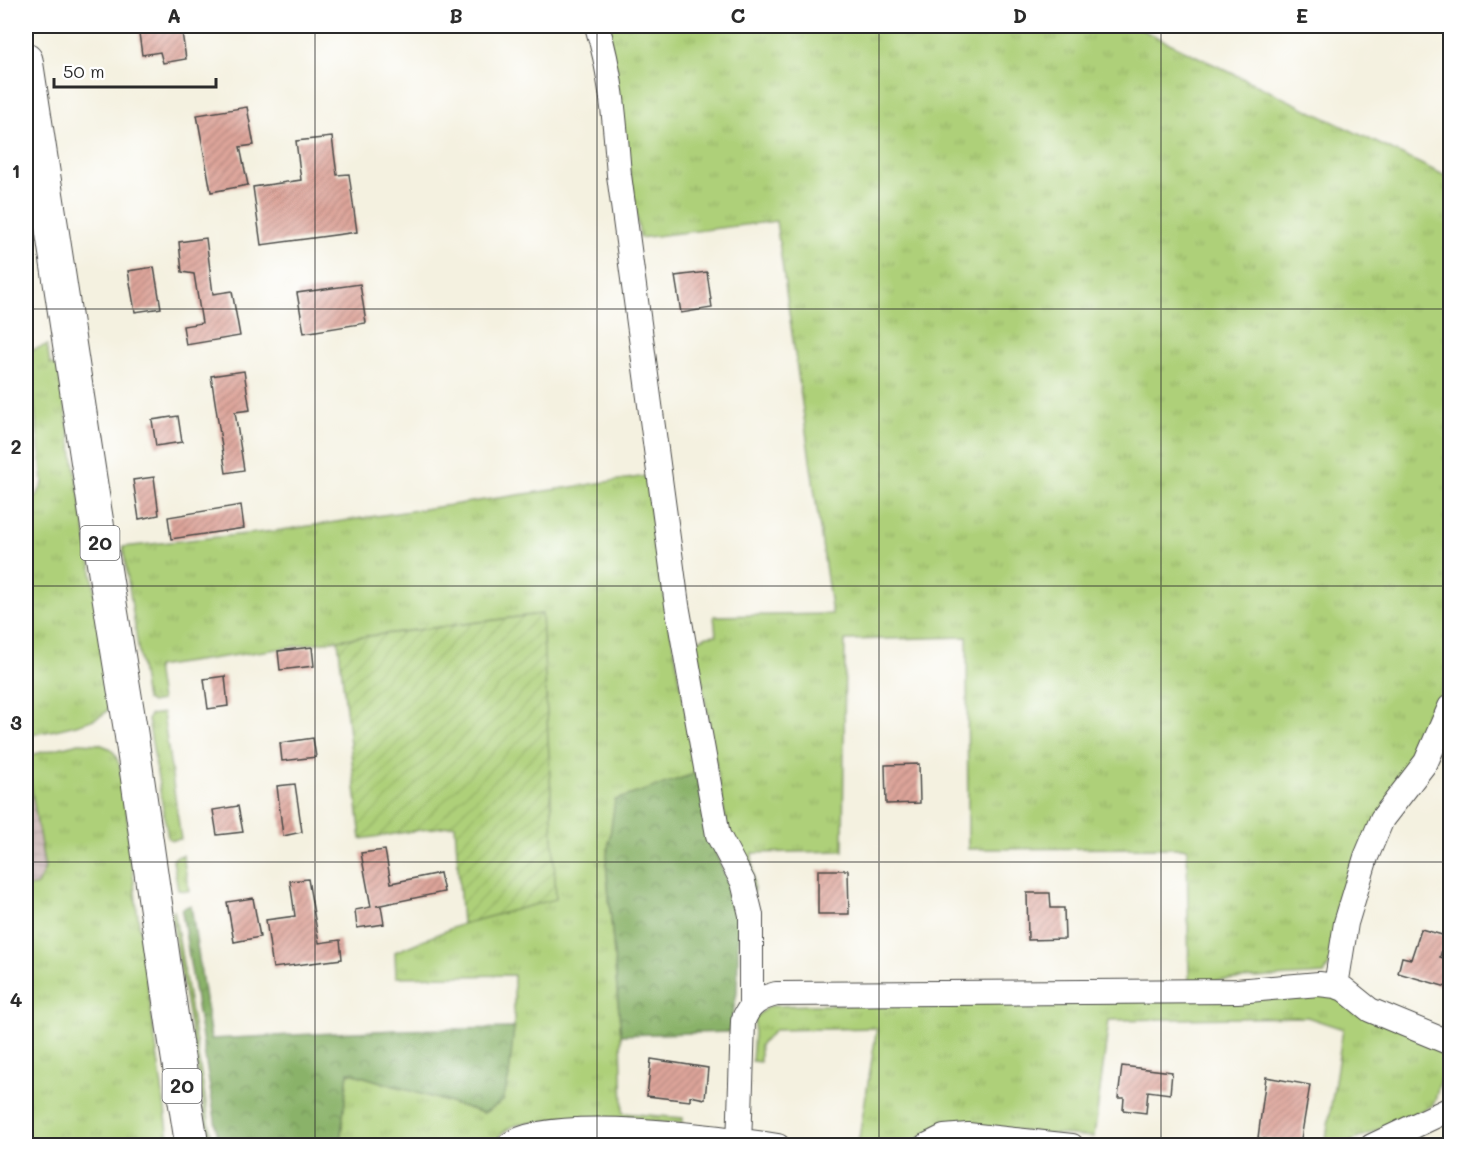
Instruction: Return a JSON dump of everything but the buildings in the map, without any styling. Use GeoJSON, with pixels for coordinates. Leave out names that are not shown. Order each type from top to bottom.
{"type":"FeatureCollection","features":[{"type":"Feature","properties":{"kind":"main road","name":"20"},"geometry":{"type":"LineString","coordinates":[[26,60],[130,723],[192,1146]]}},
{"type":"Feature","properties":{"kind":"street"},"geometry":{"type":"LineString","coordinates":[[597,26],[605,51],[614,113],[619,175],[677,605],[718,835],[743,882],[751,915],[751,1005],[743,1021],[739,1143]]}},
{"type":"Feature","properties":{"kind":"street"},"geometry":{"type":"LineString","coordinates":[[1336,986],[1346,923],[1366,856],[1382,819],[1426,762],[1450,707]]}},
{"type":"Feature","properties":{"kind":"street"},"geometry":{"type":"LineString","coordinates":[[751,1005],[776,994],[1237,991],[1296,985],[1336,986],[1344,989],[1370,1010],[1450,1043]]}},
{"type":"Feature","properties":{"kind":"street"},"geometry":{"type":"LineString","coordinates":[[1372,1146],[1450,1109]]}},
{"type":"Feature","properties":{"kind":"street"},"geometry":{"type":"LineString","coordinates":[[508,1146],[525,1136],[581,1130],[663,1132],[778,1146]]}},
{"type":"Feature","properties":{"kind":"street"},"geometry":{"type":"LineString","coordinates":[[926,1146],[944,1137],[968,1135],[1072,1146]]}},
{"type":"Feature","properties":{"kind":"shaded area"},"geometry":{"type":"Polygon","coordinates":[[[26,758],[45,869],[37,885],[26,888],[26,758]]]}},
{"type":"Feature","properties":{"kind":"green space"},"geometry":{"type":"Polygon","coordinates":[[[602,26],[1134,26],[1450,178],[1450,667],[1423,740],[1400,781],[1324,974],[1189,982],[1187,848],[968,849],[967,637],[845,640],[843,851],[752,853],[754,894],[727,829],[695,642],[707,636],[716,635],[714,616],[832,614],[776,221],[640,238],[617,89],[602,26]]]}},
{"type":"Feature","properties":{"kind":"green space"},"geometry":{"type":"Polygon","coordinates":[[[47,345],[50,364],[56,365],[59,369],[112,695],[108,709],[99,717],[26,736],[26,503],[37,496],[43,483],[31,379],[26,380],[26,352],[47,345]]]}},
{"type":"Feature","properties":{"kind":"green space"},"geometry":{"type":"Polygon","coordinates":[[[646,476],[665,599],[697,773],[606,862],[621,1035],[623,1113],[683,1118],[682,1123],[594,1121],[523,1123],[501,1134],[494,1145],[340,1145],[348,1072],[484,1113],[514,1028],[514,975],[396,977],[395,952],[462,924],[542,614],[338,640],[156,667],[161,701],[151,703],[146,700],[123,547],[275,531],[646,476]]]}},
{"type":"Feature","properties":{"kind":"green space"},"geometry":{"type":"Polygon","coordinates":[[[542,614],[556,899],[462,924],[455,825],[361,839],[338,640],[542,614]]]}},
{"type":"Feature","properties":{"kind":"green space"},"geometry":{"type":"Polygon","coordinates":[[[163,713],[181,839],[172,840],[168,838],[148,719],[150,715],[163,713]]]}},
{"type":"Feature","properties":{"kind":"green space"},"geometry":{"type":"Polygon","coordinates":[[[79,743],[99,744],[109,748],[115,754],[120,766],[137,910],[170,1145],[26,1145],[26,888],[37,885],[45,869],[26,756],[79,743]]]}},
{"type":"Feature","properties":{"kind":"green space"},"geometry":{"type":"Polygon","coordinates":[[[697,773],[716,851],[736,904],[739,921],[737,993],[729,1032],[621,1035],[606,862],[615,800],[697,773]]]}},
{"type":"Feature","properties":{"kind":"green space"},"geometry":{"type":"Polygon","coordinates":[[[183,855],[189,891],[178,890],[173,860],[183,855]]]}},
{"type":"Feature","properties":{"kind":"green space"},"geometry":{"type":"Polygon","coordinates":[[[191,905],[211,1039],[397,1030],[514,1028],[509,1077],[503,1101],[484,1113],[348,1072],[340,1145],[219,1145],[182,912],[183,908],[191,905]]]}},
{"type":"Feature","properties":{"kind":"green space"},"geometry":{"type":"Polygon","coordinates":[[[174,910],[213,1145],[210,1145],[171,913],[174,910]]]}},
{"type":"Feature","properties":{"kind":"green space"},"geometry":{"type":"Polygon","coordinates":[[[1332,994],[1450,1052],[1450,1074],[1440,1080],[1432,1106],[1343,1145],[1325,1145],[1343,1029],[1307,1017],[1109,1020],[1094,1137],[949,1126],[921,1137],[912,1145],[858,1144],[877,1028],[775,1030],[760,1045],[760,1062],[752,1061],[755,1017],[769,1006],[1332,994]]]}}]}
